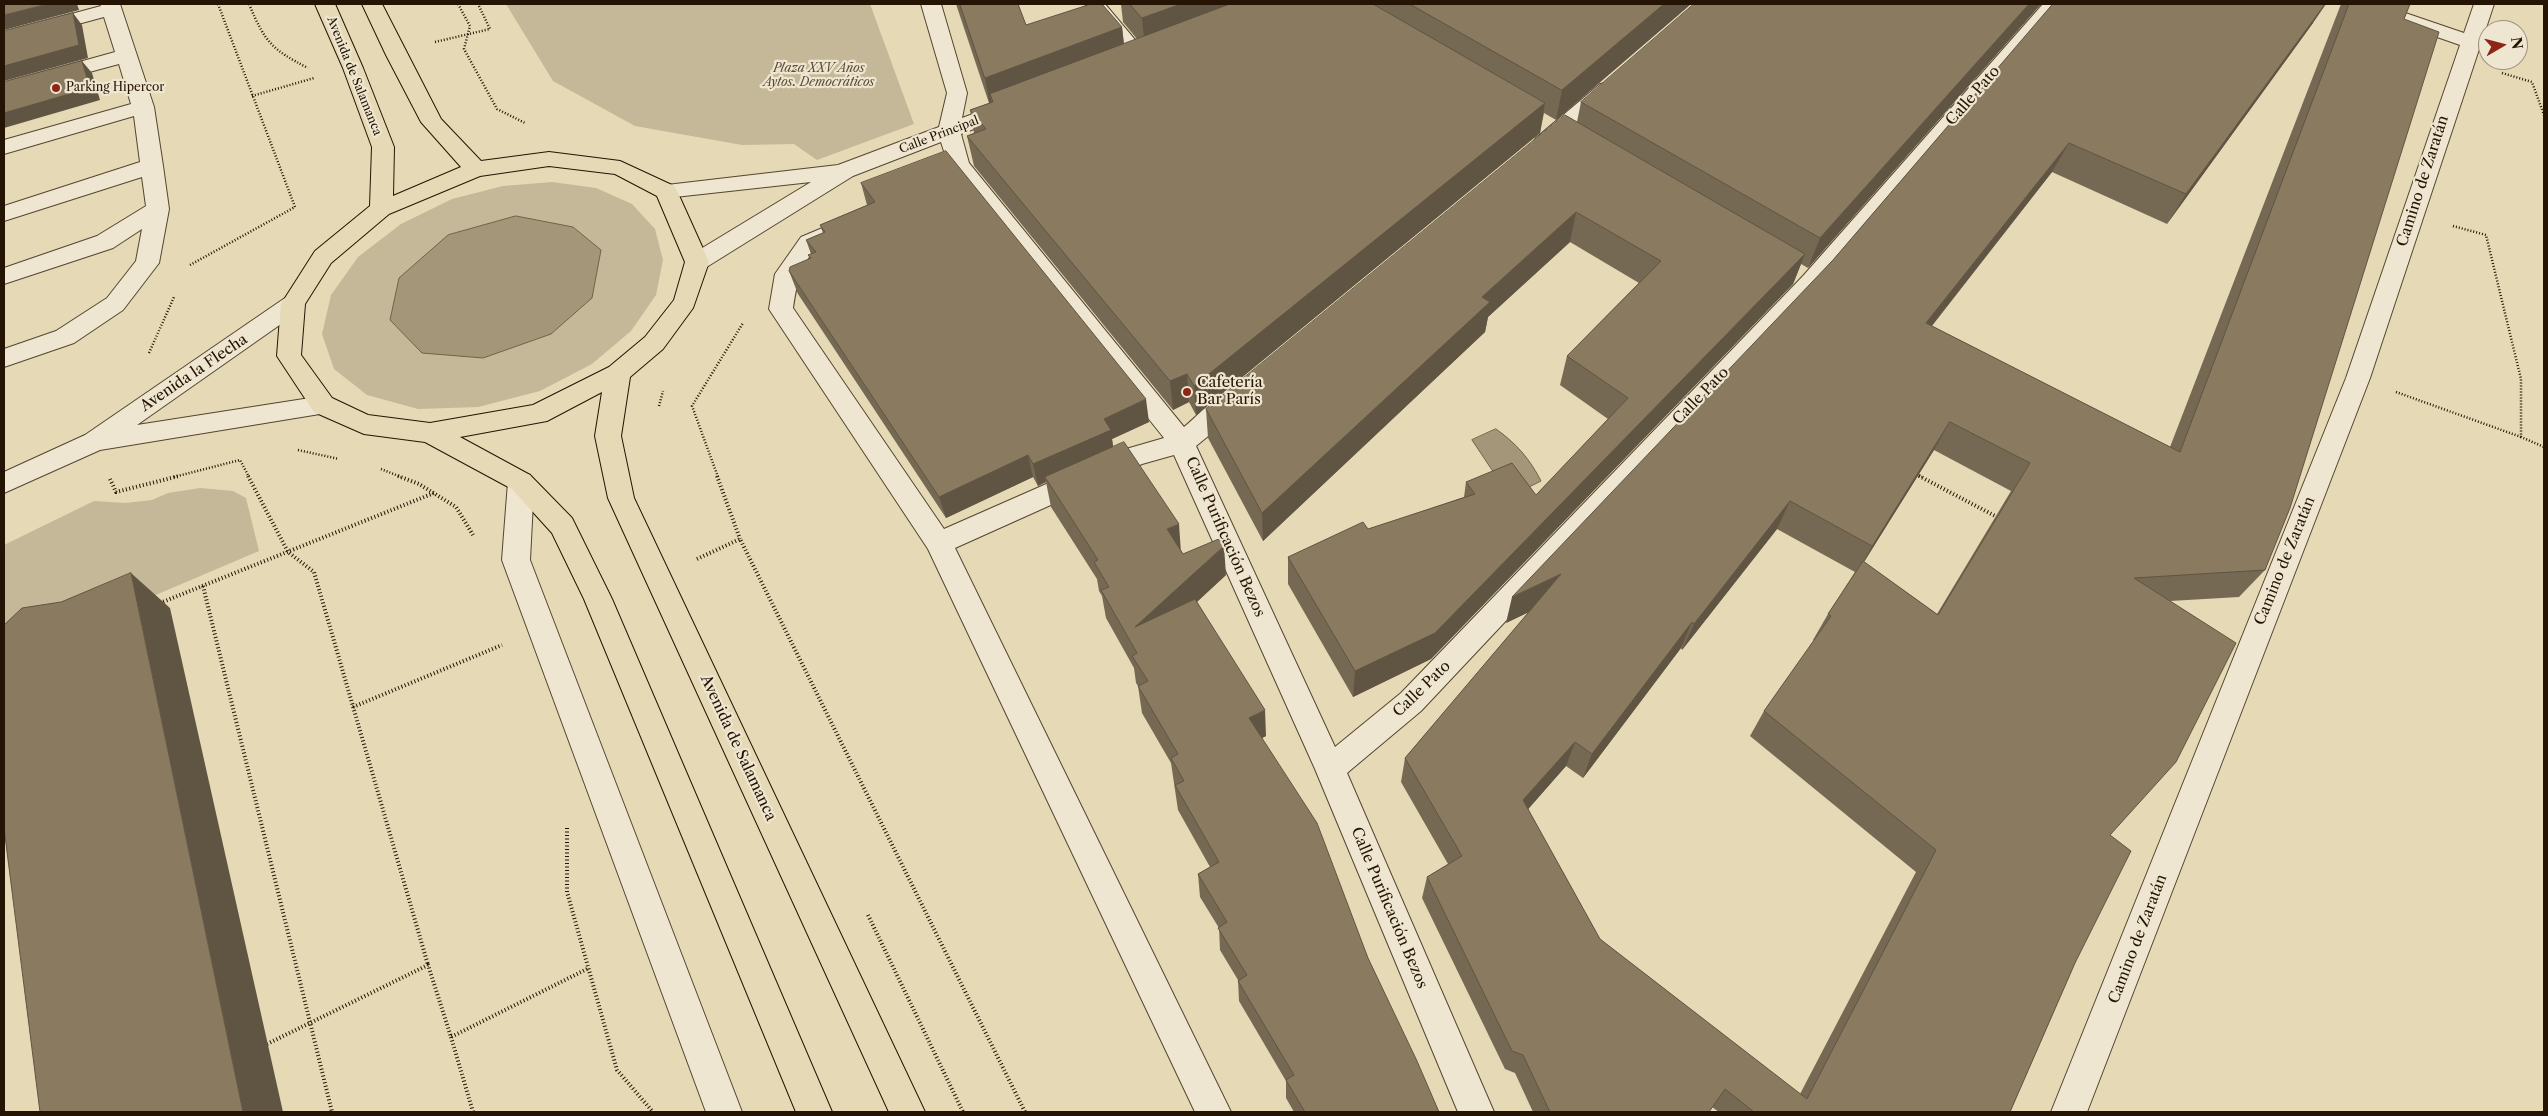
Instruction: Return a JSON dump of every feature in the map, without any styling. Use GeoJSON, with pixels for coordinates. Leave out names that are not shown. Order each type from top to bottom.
{"type":"FeatureCollection","features":[{"type":"Feature","properties":{"kind":"highway","name":"Avenida de Salamanca"},"geometry":{"type":"LineString","coordinates":[[325,4],[353,68],[383,147],[381,209]]}},
{"type":"Feature","properties":{"kind":"highway"},"geometry":{"type":"LineString","coordinates":[[372,4],[396,55],[432,122],[476,170]]}},
{"type":"Feature","properties":{"kind":"highway"},"geometry":{"type":"LineString","coordinates":[[549,159],[620,168],[666,191],[697,262],[685,302],[654,343],[618,373],[538,414],[430,433],[364,424],[323,405],[289,356],[293,304],[323,257],[381,209],[476,170],[549,159]]}},
{"type":"Feature","properties":{"kind":"highway","name":"Avenida de Salamanca"},"geometry":{"type":"LineString","coordinates":[[618,373],[608,436],[621,498],[907,1112]]}},
{"type":"Feature","properties":{"kind":"highway"},"geometry":{"type":"LineString","coordinates":[[430,433],[521,482],[562,526],[598,599],[814,1112]]}},
{"type":"Feature","properties":{"kind":"street","name":"Calle Purificación Bezos"},"geometry":{"type":"LineString","coordinates":[[932,4],[958,93],[949,131],[958,165],[1182,443],[1330,769],[1476,1112]]}},
{"type":"Feature","properties":{"kind":"street"},"geometry":{"type":"LineString","coordinates":[[1095,4],[1131,61],[1162,50]]}},
{"type":"Feature","properties":{"kind":"street","name":"Calle Pato"},"geometry":{"type":"LineString","coordinates":[[1330,769],[1411,702],[2053,4]]}},
{"type":"Feature","properties":{"kind":"street"},"geometry":{"type":"LineString","coordinates":[[2361,4],[2466,52]]}},
{"type":"Feature","properties":{"kind":"street","name":"Camino de Zaratán"},"geometry":{"type":"LineString","coordinates":[[2069,1112],[2358,378],[2466,52],[2484,4]]}},
{"type":"Feature","properties":{"kind":"street"},"geometry":{"type":"LineString","coordinates":[[4,38],[111,6],[143,107],[158,209],[147,263],[115,304],[65,337],[4,358]]}},
{"type":"Feature","properties":{"kind":"street"},"geometry":{"type":"LineString","coordinates":[[4,89],[127,55]]}},
{"type":"Feature","properties":{"kind":"street"},"geometry":{"type":"LineString","coordinates":[[1528,156],[1624,74]]}},
{"type":"Feature","properties":{"kind":"street","name":"Calle Principal"},"geometry":{"type":"LineString","coordinates":[[697,262],[845,171],[1022,103]]}},
{"type":"Feature","properties":{"kind":"street"},"geometry":{"type":"LineString","coordinates":[[4,146],[143,107]]}},
{"type":"Feature","properties":{"kind":"street"},"geometry":{"type":"LineString","coordinates":[[4,214],[152,166]]}},
{"type":"Feature","properties":{"kind":"street","name":"Calle Principal"},"geometry":{"type":"LineString","coordinates":[[666,191],[845,171]]}},
{"type":"Feature","properties":{"kind":"street"},"geometry":{"type":"LineString","coordinates":[[4,276],[106,242],[158,209]]}},
{"type":"Feature","properties":{"kind":"street"},"geometry":{"type":"LineString","coordinates":[[862,219],[809,243],[787,274],[781,308],[939,543],[1213,1112]]}},
{"type":"Feature","properties":{"kind":"street","name":"Avenida la Flecha"},"geometry":{"type":"LineString","coordinates":[[4,483],[94,442],[293,304]]}},
{"type":"Feature","properties":{"kind":"street"},"geometry":{"type":"LineString","coordinates":[[939,543],[1134,456],[1182,443],[1250,387]]}},
{"type":"Feature","properties":{"kind":"street","name":"Avenida la Flecha"},"geometry":{"type":"LineString","coordinates":[[94,442],[323,405]]}},
{"type":"Feature","properties":{"kind":"street"},"geometry":{"type":"LineString","coordinates":[[521,482],[516,560],[724,1112]]}},
{"type":"Feature","properties":{"kind":"path"},"geometry":{"type":"LineString","coordinates":[[189,265],[295,207],[218,4]]}},
{"type":"Feature","properties":{"kind":"path"},"geometry":{"type":"LineString","coordinates":[[249,4],[266,43],[279,54],[308,68],[312,79]]}},
{"type":"Feature","properties":{"kind":"path"},"geometry":{"type":"LineString","coordinates":[[2466,52],[2532,82],[2544,115]]}},
{"type":"Feature","properties":{"kind":"path"},"geometry":{"type":"LineString","coordinates":[[2412,215],[2486,235],[2521,380],[2521,437]]}},
{"type":"Feature","properties":{"kind":"path"},"geometry":{"type":"LineString","coordinates":[[147,355],[176,292]]}},
{"type":"Feature","properties":{"kind":"path"},"geometry":{"type":"LineString","coordinates":[[781,308],[742,323],[692,406],[740,539],[1025,1112]]}},
{"type":"Feature","properties":{"kind":"path"},"geometry":{"type":"LineString","coordinates":[[658,408],[665,383]]}},
{"type":"Feature","properties":{"kind":"path"},"geometry":{"type":"LineString","coordinates":[[2432,406],[2544,447]]}},
{"type":"Feature","properties":{"kind":"path"},"geometry":{"type":"LineString","coordinates":[[94,442],[116,492],[240,460],[288,552],[314,572],[472,1112]]}},
{"type":"Feature","properties":{"kind":"path"},"geometry":{"type":"LineString","coordinates":[[288,449],[343,460]]}},
{"type":"Feature","properties":{"kind":"path"},"geometry":{"type":"LineString","coordinates":[[371,467],[419,484],[456,507],[474,537]]}},
{"type":"Feature","properties":{"kind":"path"},"geometry":{"type":"LineString","coordinates":[[1908,469],[2004,520]]}},
{"type":"Feature","properties":{"kind":"path"},"geometry":{"type":"LineString","coordinates":[[157,604],[434,493]]}},
{"type":"Feature","properties":{"kind":"path"},"geometry":{"type":"LineString","coordinates":[[695,560],[740,539]]}},
{"type":"Feature","properties":{"kind":"path"},"geometry":{"type":"LineString","coordinates":[[692,552],[700,568]]}},
{"type":"Feature","properties":{"kind":"path"},"geometry":{"type":"LineString","coordinates":[[202,586],[332,1112]]}},
{"type":"Feature","properties":{"kind":"path"},"geometry":{"type":"LineString","coordinates":[[353,707],[506,643]]}},
{"type":"Feature","properties":{"kind":"path"},"geometry":{"type":"LineString","coordinates":[[567,824],[567,892],[617,1070],[653,1112]]}},
{"type":"Feature","properties":{"kind":"path"},"geometry":{"type":"LineString","coordinates":[[866,910],[963,1112]]}},
{"type":"Feature","properties":{"kind":"path"},"geometry":{"type":"LineString","coordinates":[[267,1044],[428,965]]}},
{"type":"Feature","properties":{"kind":"path"},"geometry":{"type":"LineString","coordinates":[[451,1037],[588,968]]}},
{"type":"Feature","properties":{"kind":"green space","name":"Plaza XXV Años Aytos. Democráticos"},"geometry":{"type":"Polygon","coordinates":[[[506,4],[870,4],[914,124],[817,160],[794,144],[742,145],[635,126],[553,81],[506,4]]]}},
{"type":"Feature","properties":{"kind":"green space"},"geometry":{"type":"Polygon","coordinates":[[[552,182],[596,188],[632,204],[655,229],[663,260],[656,295],[631,331],[592,364],[540,391],[478,407],[418,409],[367,395],[334,369],[322,334],[331,295],[358,257],[401,224],[452,199],[503,186],[552,182]]]}},
{"type":"Feature","properties":{"kind":"green space"},"geometry":{"type":"Polygon","coordinates":[[[200,488],[233,491],[246,498],[259,551],[10,657],[4,616],[4,545],[94,501],[125,503],[152,500],[168,493],[200,488]]]}},
{"type":"Feature","properties":{"kind":"shaded area"},"geometry":{"type":"Polygon","coordinates":[[[516,216],[573,227],[601,250],[592,298],[551,334],[483,358],[422,353],[390,320],[399,278],[448,235],[516,216]]]}},
{"type":"Feature","properties":{"kind":"shaded area"},"geometry":{"type":"Polygon","coordinates":[[[1496,429],[1522,452],[1541,481],[1519,492],[1492,470],[1472,440],[1496,429]]]}},
{"type":"Feature","properties":{"kind":"building"},"geometry":{"type":"Polygon","coordinates":[[[4,4],[48,4],[4,15],[4,4]]]}},
{"type":"Feature","properties":{"kind":"building"},"geometry":{"type":"Polygon","coordinates":[[[960,4],[1018,4],[1026,25],[1091,4],[1102,4],[1122,27],[985,78],[960,4]]]}},
{"type":"Feature","properties":{"kind":"building"},"geometry":{"type":"Polygon","coordinates":[[[1130,4],[1181,4],[1142,18],[1130,4]]]}},
{"type":"Feature","properties":{"kind":"building"},"geometry":{"type":"Polygon","coordinates":[[[1230,4],[1373,4],[1545,103],[1194,386],[1187,374],[1170,381],[967,136],[986,129],[970,110],[993,102],[990,94],[1230,4]]]}},
{"type":"Feature","properties":{"kind":"building"},"geometry":{"type":"Polygon","coordinates":[[[1410,4],[1664,4],[1562,90],[1410,4]]]}},
{"type":"Feature","properties":{"kind":"building"},"geometry":{"type":"Polygon","coordinates":[[[1694,4],[2029,4],[1820,238],[1581,102],[1694,4]]]}},
{"type":"Feature","properties":{"kind":"building"},"geometry":{"type":"Polygon","coordinates":[[[2053,4],[2325,4],[2186,194],[2069,143],[1926,323],[2180,452],[2349,4],[2410,4],[2404,19],[2439,32],[2290,508],[2265,570],[2134,578],[2236,643],[2176,762],[2110,835],[2131,851],[2075,963],[2010,1112],[1754,1112],[1725,1089],[1709,1112],[1550,1112],[1523,1055],[1512,1051],[1427,877],[1462,856],[1405,758],[1561,574],[1512,597],[1833,260],[2053,4]],[[1950,422],[1872,546],[1790,501],[1694,624],[1692,622],[1592,754],[1575,742],[1523,800],[1600,939],[1807,1099],[1936,850],[1764,711],[1831,616],[1828,614],[1863,561],[1938,615],[2030,463],[1950,422]]]}},
{"type":"Feature","properties":{"kind":"building"},"geometry":{"type":"Polygon","coordinates":[[[73,13],[79,45],[4,66],[4,31],[73,13]]]}},
{"type":"Feature","properties":{"kind":"building"},"geometry":{"type":"Polygon","coordinates":[[[82,61],[90,88],[4,113],[4,82],[82,61]]]}},
{"type":"Feature","properties":{"kind":"building"},"geometry":{"type":"Polygon","coordinates":[[[1565,115],[1805,254],[1435,633],[1355,671],[1288,557],[1363,522],[1368,529],[1475,494],[1466,482],[1512,463],[1536,495],[1628,398],[1567,356],[1661,261],[1576,212],[1482,297],[1490,302],[1262,513],[1206,409],[1565,115]]]}},
{"type":"Feature","properties":{"kind":"building"},"geometry":{"type":"Polygon","coordinates":[[[946,151],[1146,399],[1104,419],[1111,430],[1033,464],[1028,455],[939,497],[789,271],[790,267],[811,258],[808,255],[816,252],[806,240],[825,232],[820,225],[875,202],[861,183],[946,151]]]}},
{"type":"Feature","properties":{"kind":"building"},"geometry":{"type":"Polygon","coordinates":[[[1124,442],[1179,524],[1167,529],[1183,554],[1221,538],[1224,546],[1135,627],[1195,599],[1265,710],[1249,718],[1317,823],[1368,958],[1439,1112],[1305,1112],[1286,1080],[1294,1075],[1238,981],[1247,975],[1218,928],[1227,922],[1198,874],[1219,862],[1175,785],[1184,781],[1171,758],[1178,754],[1138,686],[1148,681],[1132,656],[1137,653],[1101,590],[1109,587],[1094,562],[1098,560],[1045,477],[1124,442]]]}},
{"type":"Feature","properties":{"kind":"building"},"geometry":{"type":"Polygon","coordinates":[[[131,573],[243,1112],[40,1112],[4,828],[4,625],[22,608],[61,602],[131,573]]]}},
{"type":"Feature","properties":{"kind":"place","name":"Parking Hipercor"},"geometry":{"type":"Point","coordinates":[56,88]}},
{"type":"Feature","properties":{"kind":"place","name":"Cafetería Bar París"},"geometry":{"type":"Point","coordinates":[1187,392]}}]}
